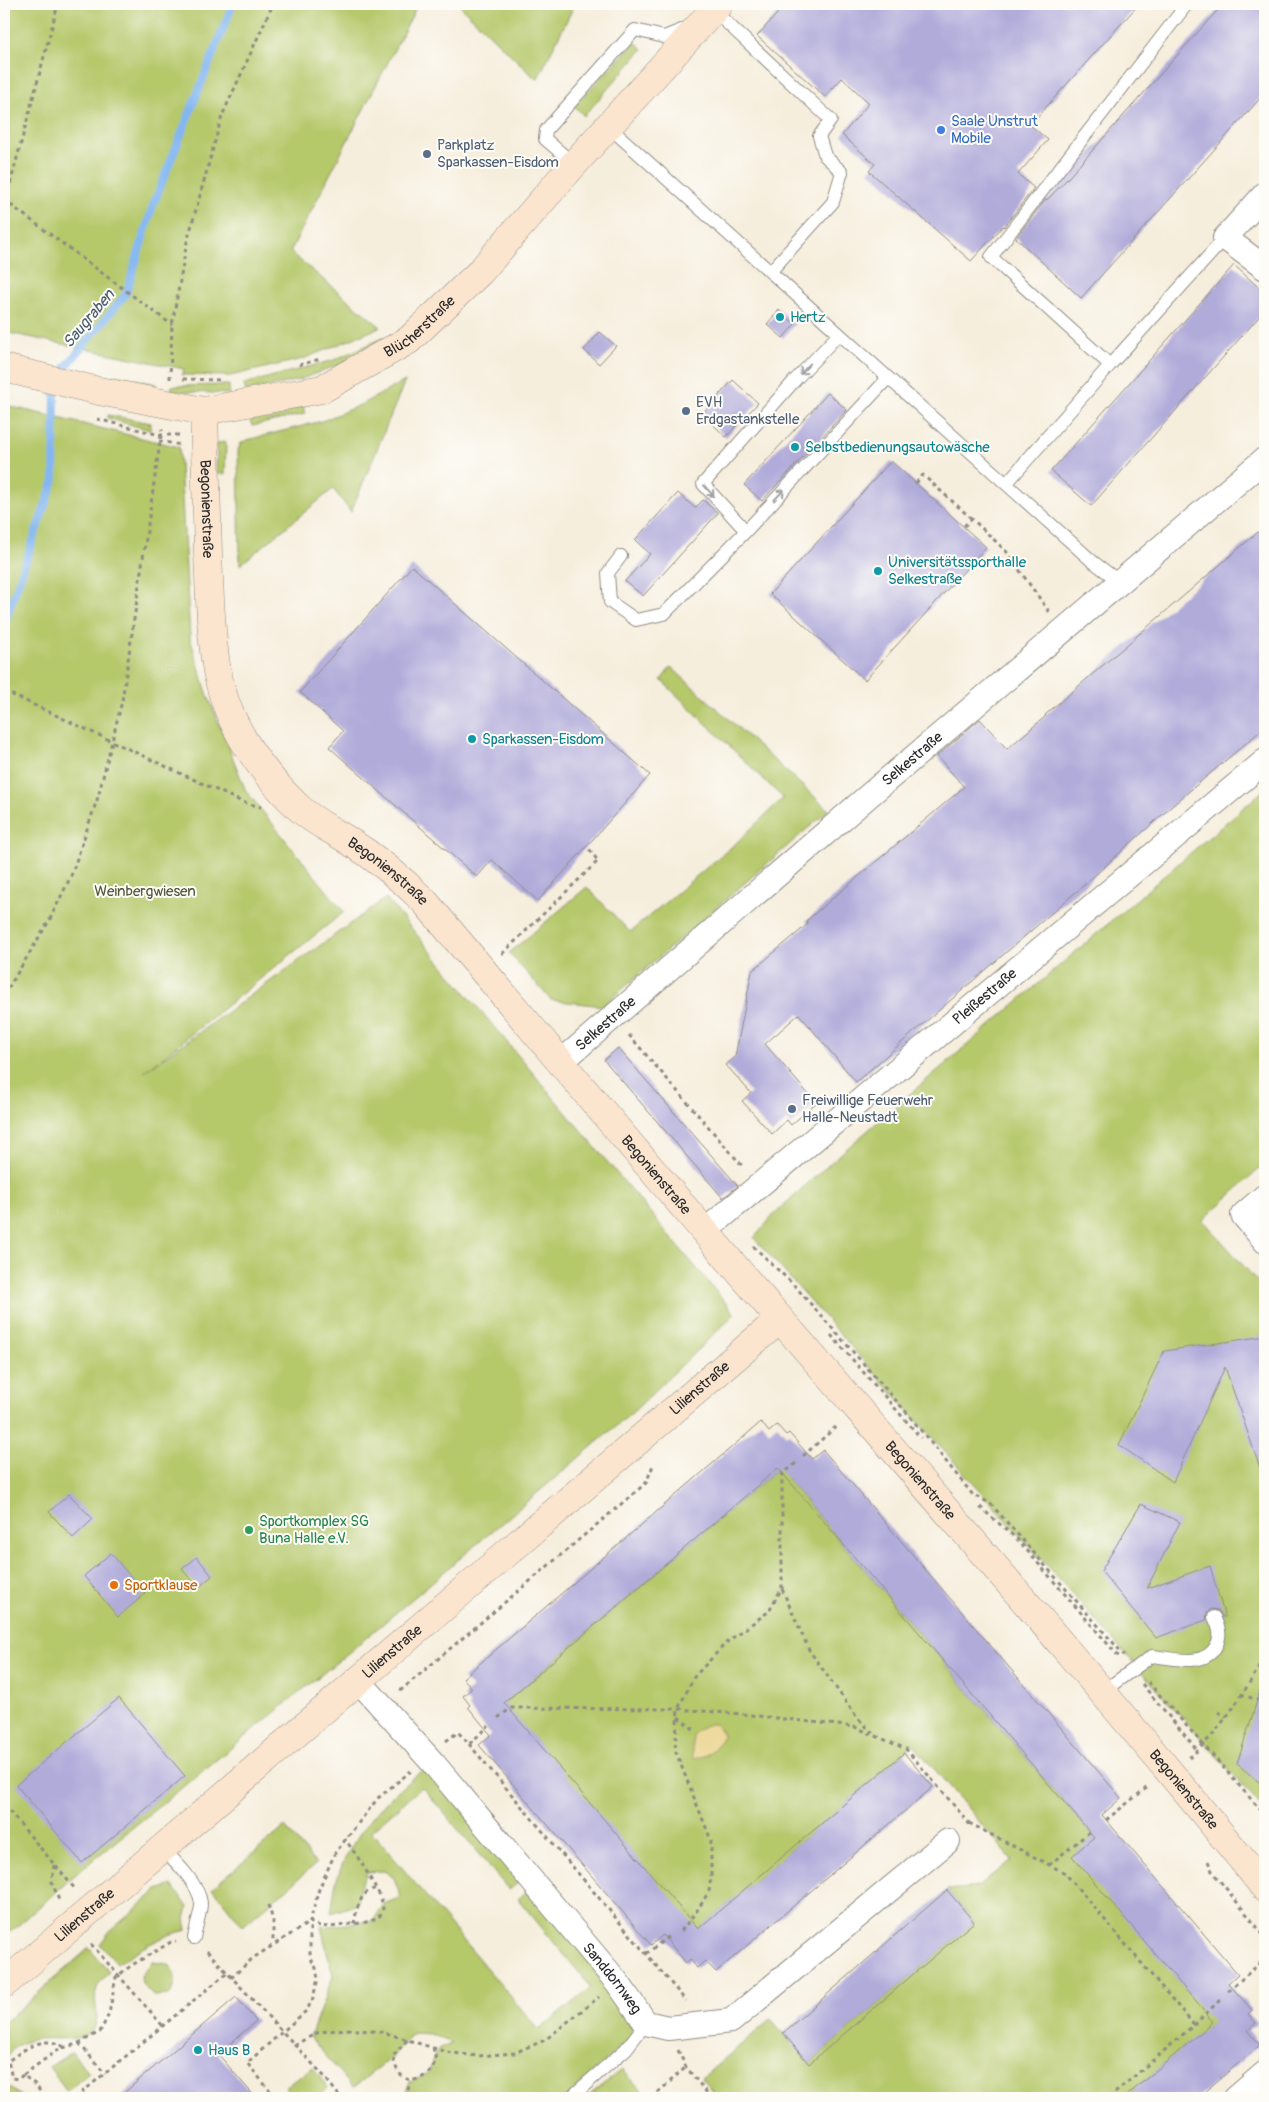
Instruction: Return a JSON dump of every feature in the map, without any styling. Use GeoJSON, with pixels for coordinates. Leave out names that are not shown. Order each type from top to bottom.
{"type":"FeatureCollection","features":[{"type":"Feature","properties":{"kind":"street","name":"Blücherstraße"},"geometry":{"type":"LineString","coordinates":[[14,370],[99,391],[169,392],[204,411],[322,389],[409,340],[480,272],[574,164],[712,12]]}},
{"type":"Feature","properties":{"kind":"street"},"geometry":{"type":"LineString","coordinates":[[1265,194],[1225,238],[1265,268]]}},
{"type":"Feature","properties":{"kind":"street","name":"Begonienstraße"},"geometry":{"type":"LineString","coordinates":[[204,411],[212,636],[217,673],[231,715],[248,748],[273,782],[300,809],[321,825],[379,861],[406,883],[432,910],[561,1062],[714,1224],[780,1319],[858,1406],[1102,1692],[1265,1888]]}},
{"type":"Feature","properties":{"kind":"street","name":"Selkestraße"},"geometry":{"type":"LineString","coordinates":[[561,1062],[873,792],[1265,459]]}},
{"type":"Feature","properties":{"kind":"street","name":"Pleißestraße"},"geometry":{"type":"LineString","coordinates":[[714,1224],[1265,761]]}},
{"type":"Feature","properties":{"kind":"street"},"geometry":{"type":"LineString","coordinates":[[1265,1196],[1244,1215],[1265,1241]]}},
{"type":"Feature","properties":{"kind":"street","name":"Lilienstraße"},"geometry":{"type":"LineString","coordinates":[[4,1984],[162,1848],[366,1690],[780,1319]]}},
{"type":"Feature","properties":{"kind":"street","name":"Sanddornweg"},"geometry":{"type":"LineString","coordinates":[[366,1690],[428,1756],[616,1982],[657,2025]]}},
{"type":"Feature","properties":{"kind":"street"},"geometry":{"type":"LineString","coordinates":[[657,2025],[706,2025],[731,2022],[948,1841]]}},
{"type":"Feature","properties":{"kind":"street"},"geometry":{"type":"LineString","coordinates":[[1236,2098],[1265,2073]]}},
{"type":"Feature","properties":{"kind":"lane"},"geometry":{"type":"LineString","coordinates":[[1110,365],[991,257],[1187,4]]}},
{"type":"Feature","properties":{"kind":"lane"},"geometry":{"type":"LineString","coordinates":[[574,164],[546,139],[546,130],[635,30],[664,37],[712,12],[832,120],[819,136],[825,156],[842,172],[833,202],[770,272]]}},
{"type":"Feature","properties":{"kind":"lane"},"geometry":{"type":"LineString","coordinates":[[608,126],[1092,561],[1120,582]]}},
{"type":"Feature","properties":{"kind":"lane"},"geometry":{"type":"LineString","coordinates":[[1006,484],[1225,238]]}},
{"type":"Feature","properties":{"kind":"lane"},"geometry":{"type":"LineString","coordinates":[[746,531],[703,484],[839,334]]}},
{"type":"Feature","properties":{"kind":"lane"},"geometry":{"type":"LineString","coordinates":[[621,556],[608,573],[610,602],[636,620],[664,614],[746,531],[888,378]]}},
{"type":"Feature","properties":{"kind":"lane"},"geometry":{"type":"LineString","coordinates":[[1102,1692],[1152,1656],[1188,1660],[1204,1658],[1214,1649],[1220,1638],[1220,1630],[1214,1617]]}},
{"type":"Feature","properties":{"kind":"lane"},"geometry":{"type":"LineString","coordinates":[[162,1848],[190,1880],[201,1903],[194,1938]]}},
{"type":"Feature","properties":{"kind":"lane"},"geometry":{"type":"LineString","coordinates":[[570,2098],[626,2049],[657,2025]]}},
{"type":"Feature","properties":{"kind":"path"},"geometry":{"type":"LineString","coordinates":[[4,207],[58,4]]}},
{"type":"Feature","properties":{"kind":"path"},"geometry":{"type":"LineString","coordinates":[[4,995],[49,921],[71,876],[98,797],[113,742],[122,701],[158,445],[169,392],[172,325],[187,242],[222,116],[273,4]]}},
{"type":"Feature","properties":{"kind":"path"},"geometry":{"type":"LineString","coordinates":[[5,201],[172,325]]}},
{"type":"Feature","properties":{"kind":"path"},"geometry":{"type":"LineString","coordinates":[[293,367],[328,356]]}},
{"type":"Feature","properties":{"kind":"path"},"geometry":{"type":"LineString","coordinates":[[161,377],[169,392]]}},
{"type":"Feature","properties":{"kind":"path"},"geometry":{"type":"LineString","coordinates":[[169,392],[222,380]]}},
{"type":"Feature","properties":{"kind":"path"},"geometry":{"type":"LineString","coordinates":[[916,483],[923,475],[1006,551],[1053,618]]}},
{"type":"Feature","properties":{"kind":"path"},"geometry":{"type":"LineString","coordinates":[[964,526],[972,519]]}},
{"type":"Feature","properties":{"kind":"path"},"geometry":{"type":"LineString","coordinates":[[4,691],[242,802],[282,813],[300,809]]}},
{"type":"Feature","properties":{"kind":"path"},"geometry":{"type":"LineString","coordinates":[[496,953],[499,956],[598,861],[587,846]]}},
{"type":"Feature","properties":{"kind":"path"},"geometry":{"type":"LineString","coordinates":[[614,1018],[759,1186]]}},
{"type":"Feature","properties":{"kind":"path"},"geometry":{"type":"LineString","coordinates":[[714,1224],[786,1285]]}},
{"type":"Feature","properties":{"kind":"path"},"geometry":{"type":"LineString","coordinates":[[752,1244],[793,1284],[907,1413],[974,1495],[990,1503],[1133,1669],[1198,1751]]}},
{"type":"Feature","properties":{"kind":"path"},"geometry":{"type":"LineString","coordinates":[[830,1334],[869,1376],[943,1466]]}},
{"type":"Feature","properties":{"kind":"path"},"geometry":{"type":"LineString","coordinates":[[803,1456],[858,1406]]}},
{"type":"Feature","properties":{"kind":"path"},"geometry":{"type":"LineString","coordinates":[[366,1690],[399,1692],[646,1483],[655,1459]]}},
{"type":"Feature","properties":{"kind":"path"},"geometry":{"type":"LineString","coordinates":[[796,1463],[782,1475],[782,1588],[809,1650],[856,1716],[876,1736]]}},
{"type":"Feature","properties":{"kind":"path"},"geometry":{"type":"LineString","coordinates":[[966,1494],[1018,1540],[1133,1669],[1205,1745],[1265,1815]]}},
{"type":"Feature","properties":{"kind":"path"},"geometry":{"type":"LineString","coordinates":[[681,1931],[699,1908],[709,1891],[711,1840],[675,1750],[678,1709],[694,1676],[727,1642],[768,1612],[782,1588]]}},
{"type":"Feature","properties":{"kind":"path"},"geometry":{"type":"LineString","coordinates":[[1185,1761],[1205,1745],[1226,1717],[1265,1657]]}},
{"type":"Feature","properties":{"kind":"path"},"geometry":{"type":"LineString","coordinates":[[1241,1694],[1257,1700]]}},
{"type":"Feature","properties":{"kind":"path"},"geometry":{"type":"LineString","coordinates":[[498,1718],[511,1708],[678,1709],[855,1727],[906,1749],[969,1823],[1065,1873],[1194,2025]]}},
{"type":"Feature","properties":{"kind":"path"},"geometry":{"type":"LineString","coordinates":[[1218,1712],[1226,1717]]}},
{"type":"Feature","properties":{"kind":"path"},"geometry":{"type":"LineString","coordinates":[[677,1717],[696,1731]]}},
{"type":"Feature","properties":{"kind":"path"},"geometry":{"type":"LineString","coordinates":[[469,1744],[489,1726]]}},
{"type":"Feature","properties":{"kind":"path"},"geometry":{"type":"LineString","coordinates":[[276,2098],[247,2063],[306,2011],[313,1996],[318,1978],[316,1968],[310,1958],[310,1922],[328,1864],[345,1839],[378,1798],[458,1732],[706,2025]]}},
{"type":"Feature","properties":{"kind":"path"},"geometry":{"type":"LineString","coordinates":[[1106,1820],[1154,1783]]}},
{"type":"Feature","properties":{"kind":"path"},"geometry":{"type":"LineString","coordinates":[[4,1805],[80,1895]]}},
{"type":"Feature","properties":{"kind":"path"},"geometry":{"type":"LineString","coordinates":[[948,1841],[969,1823]]}},
{"type":"Feature","properties":{"kind":"path"},"geometry":{"type":"LineString","coordinates":[[1049,1865],[1092,1830]]}},
{"type":"Feature","properties":{"kind":"path"},"geometry":{"type":"LineString","coordinates":[[310,1922],[317,1927],[354,1924],[373,1920],[382,1914],[384,1904],[377,1888],[345,1839]]}},
{"type":"Feature","properties":{"kind":"path"},"geometry":{"type":"LineString","coordinates":[[1205,1855],[1212,1871],[1265,1936]]}},
{"type":"Feature","properties":{"kind":"path"},"geometry":{"type":"LineString","coordinates":[[354,1924],[358,1904],[364,1894],[370,1889],[377,1888]]}},
{"type":"Feature","properties":{"kind":"path"},"geometry":{"type":"LineString","coordinates":[[268,1905],[273,1920],[273,1945]]}},
{"type":"Feature","properties":{"kind":"path"},"geometry":{"type":"LineString","coordinates":[[231,1978],[247,1963],[310,1922]]}},
{"type":"Feature","properties":{"kind":"path"},"geometry":{"type":"LineString","coordinates":[[646,1954],[669,1936]]}},
{"type":"Feature","properties":{"kind":"path"},"geometry":{"type":"LineString","coordinates":[[64,2048],[55,2041],[42,2042],[8,2061],[12,2078],[18,2079],[59,2049],[64,2048],[79,2043],[100,2032],[109,2014],[116,1977],[132,1965],[171,1942],[194,1938],[323,2075],[341,2098]]}},
{"type":"Feature","properties":{"kind":"path"},"geometry":{"type":"LineString","coordinates":[[1228,1991],[1265,1959]]}},
{"type":"Feature","properties":{"kind":"path"},"geometry":{"type":"LineString","coordinates":[[105,1961],[163,2026]]}},
{"type":"Feature","properties":{"kind":"path"},"geometry":{"type":"LineString","coordinates":[[76,2098],[227,1973]]}},
{"type":"Feature","properties":{"kind":"path"},"geometry":{"type":"LineString","coordinates":[[294,2044],[318,2032],[346,2029],[383,2032],[433,2049],[478,2056],[514,2052],[545,2040],[616,1982]]}},
{"type":"Feature","properties":{"kind":"path"},"geometry":{"type":"LineString","coordinates":[[1109,2098],[1194,2025],[1221,1999]]}},
{"type":"Feature","properties":{"kind":"path"},"geometry":{"type":"LineString","coordinates":[[657,2025],[686,2067],[711,2098]]}},
{"type":"Feature","properties":{"kind":"path"},"geometry":{"type":"LineString","coordinates":[[406,2040],[393,2056],[402,2077],[410,2082],[416,2082],[428,2074],[434,2062],[435,2052],[433,2049]]}},
{"type":"Feature","properties":{"kind":"path"},"geometry":{"type":"LineString","coordinates":[[79,2043],[105,2074]]}},
{"type":"Feature","properties":{"kind":"path"},"geometry":{"type":"LineString","coordinates":[[652,2098],[686,2067]]}},
{"type":"Feature","properties":{"kind":"path"},"geometry":{"type":"LineString","coordinates":[[23,2075],[36,2085],[44,2098]]}},
{"type":"Feature","properties":{"kind":"path"},"geometry":{"type":"LineString","coordinates":[[406,2098],[410,2082]]}},
{"type":"Feature","properties":{"kind":"green space"},"geometry":{"type":"Polygon","coordinates":[[[4,4],[418,4],[290,252],[381,327],[303,359],[230,376],[182,375],[184,369],[4,332],[4,4]]]}},
{"type":"Feature","properties":{"kind":"green space"},"geometry":{"type":"Polygon","coordinates":[[[458,4],[575,4],[537,80],[458,4]]]}},
{"type":"Feature","properties":{"kind":"green space"},"geometry":{"type":"Polygon","coordinates":[[[635,42],[643,49],[584,116],[574,106],[635,42]]]}},
{"type":"Feature","properties":{"kind":"green space"},"geometry":{"type":"Polygon","coordinates":[[[385,337],[343,363],[299,380],[246,392],[244,384],[334,360],[385,337]]]}},
{"type":"Feature","properties":{"kind":"green space"},"geometry":{"type":"Polygon","coordinates":[[[113,375],[156,384],[155,390],[112,378],[113,375]]]}},
{"type":"Feature","properties":{"kind":"green space"},"geometry":{"type":"Polygon","coordinates":[[[405,381],[351,512],[333,489],[240,565],[238,450],[241,443],[322,421],[360,405],[405,381]]]}},
{"type":"Feature","properties":{"kind":"green space"},"geometry":{"type":"Polygon","coordinates":[[[229,385],[230,394],[171,391],[172,386],[229,385]]]}},
{"type":"Feature","properties":{"kind":"green space","name":"Sportkomplex SG Buna Halle e.V."},"geometry":{"type":"Polygon","coordinates":[[[4,405],[179,447],[190,638],[208,696],[246,791],[344,912],[144,1072],[386,898],[735,1314],[634,1411],[353,1649],[83,1868],[4,1938],[4,405]]]}},
{"type":"Feature","properties":{"kind":"green space"},"geometry":{"type":"Polygon","coordinates":[[[303,406],[305,414],[252,426],[249,418],[303,406]]]}},
{"type":"Feature","properties":{"kind":"green space"},"geometry":{"type":"Polygon","coordinates":[[[108,415],[151,423],[150,430],[107,418],[108,415]]]}},
{"type":"Feature","properties":{"kind":"green space"},"geometry":{"type":"Polygon","coordinates":[[[226,442],[225,474],[216,473],[217,443],[226,442]]]}},
{"type":"Feature","properties":{"kind":"green space"},"geometry":{"type":"Polygon","coordinates":[[[671,667],[829,810],[603,1006],[551,1000],[509,953],[587,887],[630,932],[735,844],[783,798],[661,680],[671,667]]]}},
{"type":"Feature","properties":{"kind":"green space"},"geometry":{"type":"Polygon","coordinates":[[[1265,789],[1265,1164],[1203,1220],[1265,1290],[1265,1810],[754,1238],[777,1211],[845,1150],[1265,789]]]}},
{"type":"Feature","properties":{"kind":"green space"},"geometry":{"type":"Polygon","coordinates":[[[791,1457],[788,1480],[1086,1828],[1089,1826],[1229,2009],[1124,2098],[718,2098],[702,2078],[771,2019],[810,2063],[974,1922],[947,1890],[978,1887],[1012,1860],[912,1743],[904,1753],[687,1939],[493,1713],[791,1457]]]}},
{"type":"Feature","properties":{"kind":"green space"},"geometry":{"type":"Polygon","coordinates":[[[433,1763],[527,1876],[509,1890],[422,1787],[371,1831],[539,2030],[591,1987],[518,1899],[534,1885],[646,2023],[566,2098],[403,2098],[410,2082],[428,2074],[435,2052],[452,2043],[430,2034],[413,2033],[393,2056],[353,2088],[310,2037],[333,1976],[321,1927],[373,1921],[384,1904],[401,1897],[394,1878],[384,1871],[367,1872],[359,1890],[358,1904],[331,1913],[335,1886],[341,1867],[350,1849],[373,1816],[402,1787],[433,1763]]]}},
{"type":"Feature","properties":{"kind":"green space"},"geometry":{"type":"Polygon","coordinates":[[[285,1827],[316,1864],[243,1926],[212,1888],[285,1827]]]}},
{"type":"Feature","properties":{"kind":"green space"},"geometry":{"type":"Polygon","coordinates":[[[172,1885],[188,1907],[185,1919],[187,1930],[159,1939],[117,1964],[100,1944],[110,1931],[158,1890],[172,1885]]]}},
{"type":"Feature","properties":{"kind":"green space"},"geometry":{"type":"Polygon","coordinates":[[[89,1948],[109,1972],[97,1989],[95,1997],[97,2018],[94,2028],[90,2033],[81,2037],[33,2040],[22,2043],[12,2051],[4,2063],[4,2023],[89,1948]]]}},
{"type":"Feature","properties":{"kind":"green space"},"geometry":{"type":"Polygon","coordinates":[[[152,1962],[169,1964],[175,1983],[169,1995],[153,1996],[142,1984],[141,1976],[152,1962]]]}},
{"type":"Feature","properties":{"kind":"green space"},"geometry":{"type":"Polygon","coordinates":[[[72,2052],[89,2073],[67,2091],[49,2067],[72,2052]]]}},
{"type":"Feature","properties":{"kind":"green space"},"geometry":{"type":"Polygon","coordinates":[[[313,2067],[328,2088],[316,2098],[293,2098],[285,2087],[313,2067]]]}},
{"type":"Feature","properties":{"kind":"green space"},"geometry":{"type":"Polygon","coordinates":[[[622,2069],[644,2093],[642,2098],[586,2098],[622,2069]]]}},
{"type":"Feature","properties":{"kind":"green space"},"geometry":{"type":"Polygon","coordinates":[[[4,2076],[8,2087],[24,2098],[4,2098],[4,2076]]]}},
{"type":"Feature","properties":{"kind":"sand"},"geometry":{"type":"Polygon","coordinates":[[[709,1724],[715,1724],[723,1734],[721,1739],[708,1754],[693,1759],[693,1737],[698,1730],[709,1724]]]}},
{"type":"Feature","properties":{"kind":"building","name":"Saale Unstrut Mobile"},"geometry":{"type":"Polygon","coordinates":[[[786,4],[1139,4],[1030,125],[1048,140],[1018,174],[1034,188],[1004,227],[971,261],[869,171],[875,164],[842,135],[869,103],[842,78],[825,97],[757,36],[786,4]]]}},
{"type":"Feature","properties":{"kind":"building"},"geometry":{"type":"Polygon","coordinates":[[[1223,4],[1265,4],[1265,93],[1081,298],[1016,238],[1046,199],[1067,179],[1223,4]]]}},
{"type":"Feature","properties":{"kind":"building"},"geometry":{"type":"Polygon","coordinates":[[[1234,265],[1265,293],[1265,310],[1091,506],[1051,471],[1234,265]]]}},
{"type":"Feature","properties":{"kind":"building","name":"Hertz"},"geometry":{"type":"Polygon","coordinates":[[[779,310],[795,324],[783,338],[767,324],[779,310]]]}},
{"type":"Feature","properties":{"kind":"building"},"geometry":{"type":"Polygon","coordinates":[[[600,332],[616,346],[599,364],[584,350],[600,332]]]}},
{"type":"Feature","properties":{"kind":"building"},"geometry":{"type":"Polygon","coordinates":[[[733,380],[758,403],[726,437],[702,414],[733,380]]]}},
{"type":"Feature","properties":{"kind":"building","name":"Selbstbedienungsautowäsche"},"geometry":{"type":"Polygon","coordinates":[[[828,393],[847,410],[762,501],[744,485],[828,393]]]}},
{"type":"Feature","properties":{"kind":"building","name":"Universitätssporthalle Selkestraße"},"geometry":{"type":"Polygon","coordinates":[[[891,461],[986,547],[865,680],[770,594],[891,461]]]}},
{"type":"Feature","properties":{"kind":"building"},"geometry":{"type":"Polygon","coordinates":[[[678,493],[695,508],[703,500],[718,513],[643,596],[625,581],[650,554],[635,540],[678,493]]]}},
{"type":"Feature","properties":{"kind":"building"},"geometry":{"type":"Polygon","coordinates":[[[1265,526],[1265,727],[856,1082],[799,1014],[765,1044],[816,1103],[791,1125],[787,1120],[772,1134],[742,1101],[751,1093],[726,1065],[735,1057],[752,971],[808,924],[806,921],[964,787],[937,756],[980,719],[1007,749],[1265,526]]]}},
{"type":"Feature","properties":{"kind":"building","name":"Sparkassen-Eisdom"},"geometry":{"type":"Polygon","coordinates":[[[412,566],[650,775],[538,901],[492,860],[477,877],[329,747],[343,731],[300,692],[412,566]]]}},
{"type":"Feature","properties":{"kind":"building"},"geometry":{"type":"Polygon","coordinates":[[[618,1048],[738,1186],[723,1198],[604,1060],[618,1048]]]}},
{"type":"Feature","properties":{"kind":"building"},"geometry":{"type":"Polygon","coordinates":[[[1265,1336],[1265,1474],[1262,1474],[1225,1367],[1173,1482],[1119,1445],[1164,1351],[1265,1336]]]}},
{"type":"Feature","properties":{"kind":"building"},"geometry":{"type":"Polygon","coordinates":[[[761,1422],[769,1432],[777,1425],[786,1435],[789,1433],[812,1459],[823,1450],[1121,1798],[1102,1815],[1238,1974],[1228,1983],[1252,2010],[1248,2014],[1256,2023],[1248,2030],[1260,2045],[1197,2098],[1124,2098],[1213,2022],[1072,1856],[1094,1837],[778,1468],[504,1703],[698,1929],[904,1753],[933,1787],[716,1972],[705,1961],[697,1968],[690,1959],[686,1963],[663,1935],[651,1945],[479,1745],[491,1735],[468,1707],[470,1705],[463,1696],[472,1688],[463,1678],[761,1422]]]}},
{"type":"Feature","properties":{"kind":"building"},"geometry":{"type":"Polygon","coordinates":[[[69,1494],[93,1519],[73,1538],[49,1512],[69,1494]]]}},
{"type":"Feature","properties":{"kind":"building"},"geometry":{"type":"Polygon","coordinates":[[[1141,1504],[1180,1522],[1147,1588],[1210,1566],[1225,1617],[1218,1610],[1211,1609],[1207,1613],[1206,1620],[1156,1638],[1101,1571],[1141,1504]]]}},
{"type":"Feature","properties":{"kind":"building","name":"Sportklause"},"geometry":{"type":"Polygon","coordinates":[[[111,1553],[145,1594],[118,1617],[84,1576],[111,1553]]]}},
{"type":"Feature","properties":{"kind":"building"},"geometry":{"type":"Polygon","coordinates":[[[197,1557],[212,1576],[198,1588],[182,1569],[197,1557]]]}},
{"type":"Feature","properties":{"kind":"building"},"geometry":{"type":"Polygon","coordinates":[[[1261,1688],[1265,1688],[1265,1787],[1237,1764],[1261,1688]]]}},
{"type":"Feature","properties":{"kind":"building"},"geometry":{"type":"Polygon","coordinates":[[[119,1698],[185,1776],[82,1863],[16,1785],[119,1698]]]}},
{"type":"Feature","properties":{"kind":"building"},"geometry":{"type":"Polygon","coordinates":[[[947,1890],[974,1922],[809,2064],[783,2033],[947,1890]]]}},
{"type":"Feature","properties":{"kind":"building","name":"Haus B"},"geometry":{"type":"Polygon","coordinates":[[[236,1997],[256,2021],[218,2054],[256,2098],[118,2098],[236,1997]]]}},
{"type":"Feature","properties":{"kind":"waterway","name":"Saugraben"},"geometry":{"type":"LineString","coordinates":[[4,624],[54,480],[55,380],[126,294],[153,205],[233,4]]}},
{"type":"Feature","properties":{"kind":"place","name":"Saale Unstrut Mobile"},"geometry":{"type":"Point","coordinates":[941,130]}},
{"type":"Feature","properties":{"kind":"place","name":"Parkplatz Sparkassen-Eisdom"},"geometry":{"type":"Point","coordinates":[427,154]}},
{"type":"Feature","properties":{"kind":"place","name":"Hertz"},"geometry":{"type":"Point","coordinates":[780,317]}},
{"type":"Feature","properties":{"kind":"place","name":"EVH Erdgastankstelle"},"geometry":{"type":"Point","coordinates":[686,411]}},
{"type":"Feature","properties":{"kind":"place","name":"Selbstbedienungsautowäsche"},"geometry":{"type":"Point","coordinates":[795,447]}},
{"type":"Feature","properties":{"kind":"place","name":"Universitätssporthalle Selkestraße"},"geometry":{"type":"Point","coordinates":[878,571]}},
{"type":"Feature","properties":{"kind":"place","name":"Sparkassen-Eisdom"},"geometry":{"type":"Point","coordinates":[472,739]}},
{"type":"Feature","properties":{"kind":"place","name":"Freiwillige Feuerwehr Halle-Neustadt"},"geometry":{"type":"Point","coordinates":[792,1109]}},
{"type":"Feature","properties":{"kind":"place","name":"Sportkomplex SG Buna Halle e.V."},"geometry":{"type":"Point","coordinates":[249,1530]}},
{"type":"Feature","properties":{"kind":"place","name":"Sportklause"},"geometry":{"type":"Point","coordinates":[114,1585]}},
{"type":"Feature","properties":{"kind":"place","name":"Haus B"},"geometry":{"type":"Point","coordinates":[198,2050]}},
{"type":"Feature","properties":{"kind":"park label","name":"Weinbergwiesen"},"geometry":{"type":"Point","coordinates":[145,891]}}]}
